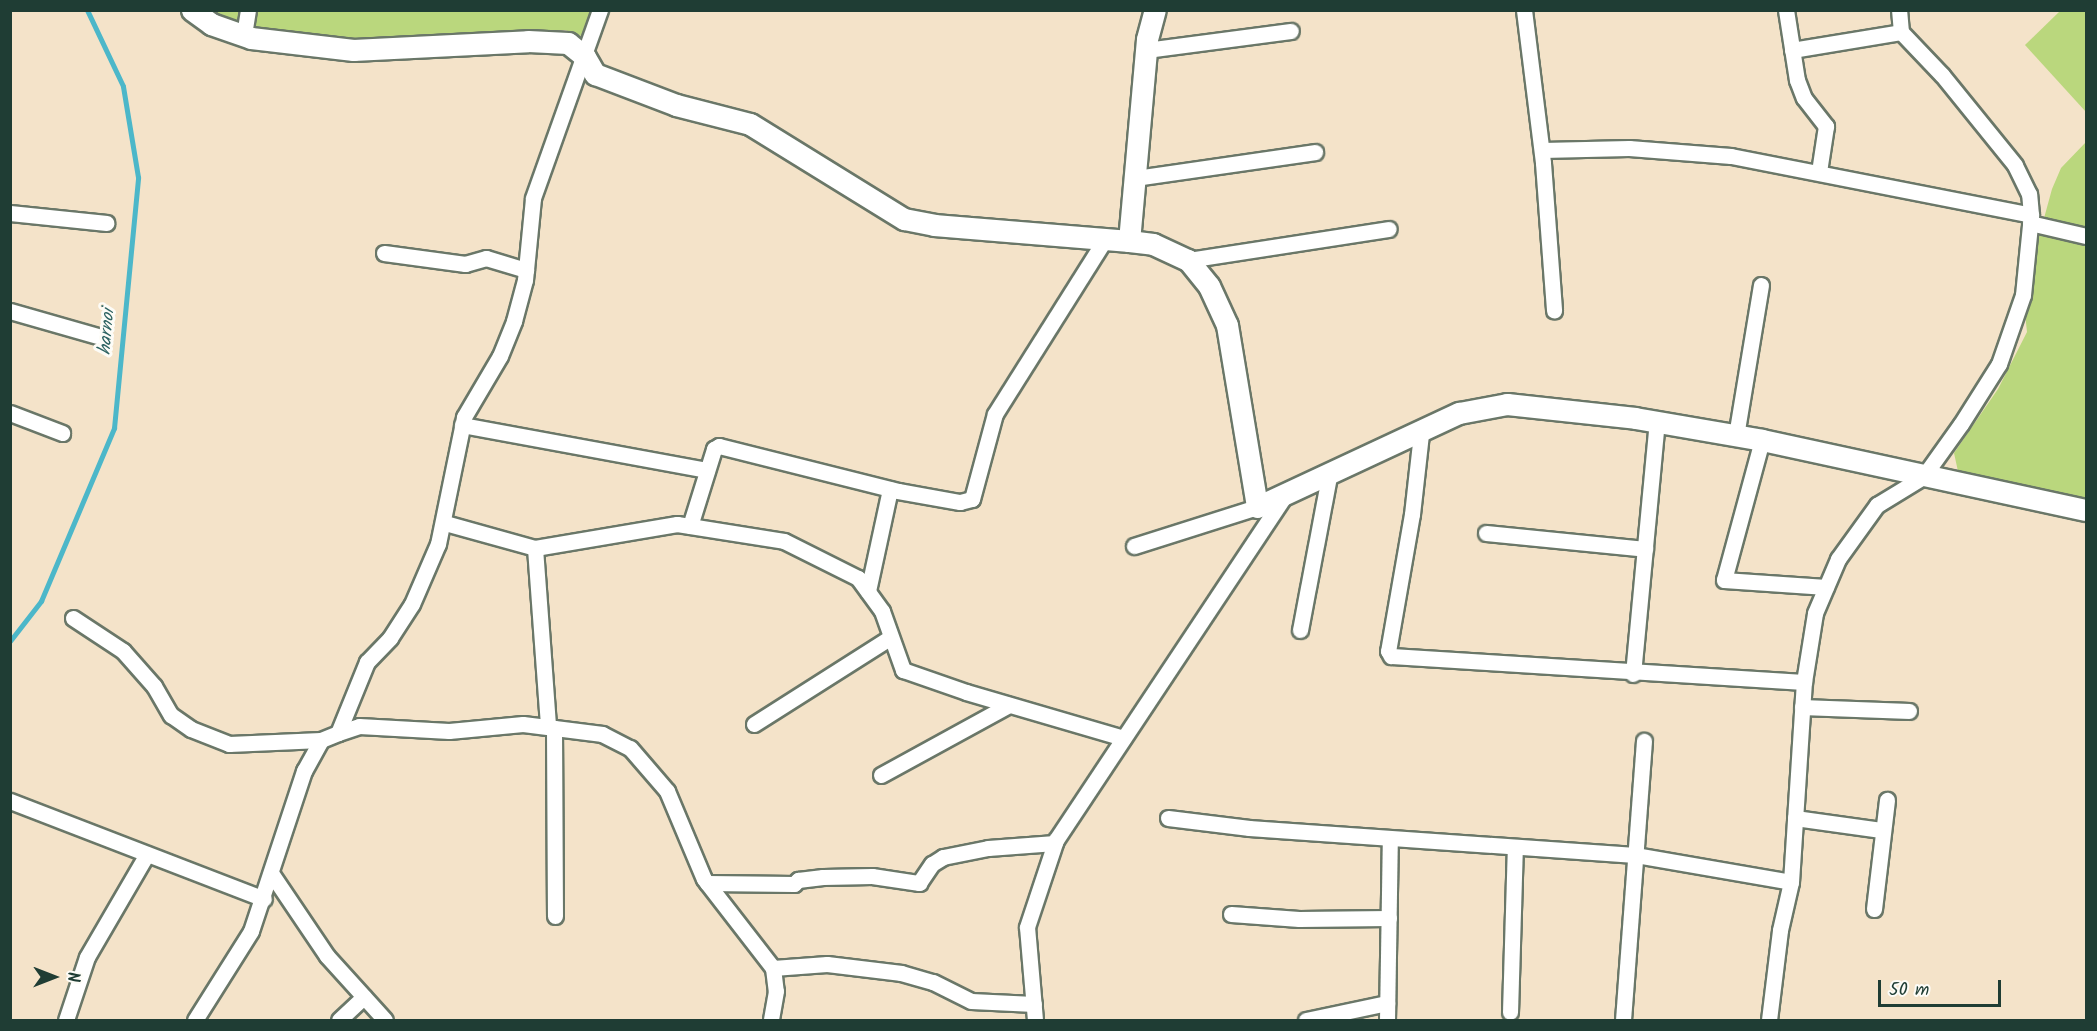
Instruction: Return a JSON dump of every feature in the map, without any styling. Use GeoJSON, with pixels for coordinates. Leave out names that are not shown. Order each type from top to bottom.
{"type":"FeatureCollection","features":[{"type":"Feature","properties":{"kind":"street"},"geometry":{"type":"LineString","coordinates":[[192,10],[211,24],[244,35],[352,50],[528,41],[568,43],[585,57],[596,74],[676,105],[750,124],[904,219],[934,225],[1153,244],[1188,260],[1209,286],[1227,325],[1257,507]]}},
{"type":"Feature","properties":{"kind":"street"},"geometry":{"type":"LineString","coordinates":[[244,35],[248,10]]}},
{"type":"Feature","properties":{"kind":"street"},"geometry":{"type":"LineString","coordinates":[[338,733],[367,662],[390,638],[412,604],[445,523],[462,425],[500,356],[514,321],[526,270],[533,198],[600,10]]}},
{"type":"Feature","properties":{"kind":"street"},"geometry":{"type":"LineString","coordinates":[[1129,241],[1146,50],[1155,10]]}},
{"type":"Feature","properties":{"kind":"street"},"geometry":{"type":"LineString","coordinates":[[1524,10],[1542,150],[1554,311]]}},
{"type":"Feature","properties":{"kind":"street"},"geometry":{"type":"LineString","coordinates":[[1786,10],[1792,50],[1804,98],[1827,126],[1819,172]]}},
{"type":"Feature","properties":{"kind":"street"},"geometry":{"type":"LineString","coordinates":[[1769,1020],[1780,930],[1791,882],[1804,682],[1815,613],[1838,559],[1877,505],[1923,477],[1999,364],[2021,309],[2031,219],[2029,194],[2015,165],[1942,75],[1901,32],[1899,10]]}},
{"type":"Feature","properties":{"kind":"street"},"geometry":{"type":"LineString","coordinates":[[1146,50],[1291,31]]}},
{"type":"Feature","properties":{"kind":"street"},"geometry":{"type":"LineString","coordinates":[[1792,50],[1901,32]]}},
{"type":"Feature","properties":{"kind":"street"},"geometry":{"type":"LineString","coordinates":[[1542,150],[1629,148],[1731,156],[1819,172],[2031,219],[2086,236]]}},
{"type":"Feature","properties":{"kind":"street"},"geometry":{"type":"LineString","coordinates":[[1135,178],[1315,152]]}},
{"type":"Feature","properties":{"kind":"street"},"geometry":{"type":"LineString","coordinates":[[10,213],[106,223]]}},
{"type":"Feature","properties":{"kind":"street"},"geometry":{"type":"LineString","coordinates":[[1188,260],[1389,229]]}},
{"type":"Feature","properties":{"kind":"street"},"geometry":{"type":"LineString","coordinates":[[690,526],[714,449],[719,446],[890,489],[960,502],[972,499],[995,414],[1105,239]]}},
{"type":"Feature","properties":{"kind":"street"},"geometry":{"type":"LineString","coordinates":[[384,254],[465,264],[486,258],[526,270]]}},
{"type":"Feature","properties":{"kind":"street"},"geometry":{"type":"LineString","coordinates":[[1736,435],[1761,285]]}},
{"type":"Feature","properties":{"kind":"street"},"geometry":{"type":"LineString","coordinates":[[10,311],[99,336]]}},
{"type":"Feature","properties":{"kind":"street"},"geometry":{"type":"LineString","coordinates":[[1134,546],[1283,498],[1421,434],[1459,413],[1507,404],[1657,422],[1736,435],[1923,477],[2086,510]]}},
{"type":"Feature","properties":{"kind":"street"},"geometry":{"type":"LineString","coordinates":[[10,413],[62,433]]}},
{"type":"Feature","properties":{"kind":"street"},"geometry":{"type":"LineString","coordinates":[[1633,674],[1657,422]]}},
{"type":"Feature","properties":{"kind":"street"},"geometry":{"type":"LineString","coordinates":[[462,425],[707,470]]}},
{"type":"Feature","properties":{"kind":"street"},"geometry":{"type":"LineString","coordinates":[[1421,434],[1412,514],[1388,651],[1390,656],[1633,674],[1804,682]]}},
{"type":"Feature","properties":{"kind":"street"},"geometry":{"type":"LineString","coordinates":[[1762,440],[1724,580],[1826,587]]}},
{"type":"Feature","properties":{"kind":"street"},"geometry":{"type":"LineString","coordinates":[[1300,630],[1329,477]]}},
{"type":"Feature","properties":{"kind":"street"},"geometry":{"type":"LineString","coordinates":[[868,591],[890,489]]}},
{"type":"Feature","properties":{"kind":"street"},"geometry":{"type":"LineString","coordinates":[[1035,1020],[1027,927],[1055,843],[1283,498]]}},
{"type":"Feature","properties":{"kind":"street"},"geometry":{"type":"LineString","coordinates":[[445,523],[535,548],[677,524],[784,541],[858,578],[882,611],[903,670],[1009,705],[1123,738]]}},
{"type":"Feature","properties":{"kind":"street"},"geometry":{"type":"LineString","coordinates":[[1486,533],[1645,549]]}},
{"type":"Feature","properties":{"kind":"street"},"geometry":{"type":"LineString","coordinates":[[535,548],[551,728],[555,916]]}},
{"type":"Feature","properties":{"kind":"street"},"geometry":{"type":"LineString","coordinates":[[74,618],[123,651],[154,686],[171,715],[191,729],[229,744],[321,740],[359,726],[405,731],[523,724],[602,734],[630,748],[666,791],[706,883],[773,968],[776,991],[771,1020]]}},
{"type":"Feature","properties":{"kind":"street"},"geometry":{"type":"LineString","coordinates":[[754,724],[891,637]]}},
{"type":"Feature","properties":{"kind":"street"},"geometry":{"type":"LineString","coordinates":[[881,775],[1009,705]]}},
{"type":"Feature","properties":{"kind":"street"},"geometry":{"type":"LineString","coordinates":[[1802,707],[1909,711]]}},
{"type":"Feature","properties":{"kind":"street"},"geometry":{"type":"LineString","coordinates":[[195,1020],[251,931],[264,899],[304,771],[321,740]]}},
{"type":"Feature","properties":{"kind":"street"},"geometry":{"type":"LineString","coordinates":[[1623,1020],[1644,741]]}},
{"type":"Feature","properties":{"kind":"street"},"geometry":{"type":"LineString","coordinates":[[1874,909],[1881,830],[1887,800]]}},
{"type":"Feature","properties":{"kind":"street"},"geometry":{"type":"LineString","coordinates":[[10,801],[264,899]]}},
{"type":"Feature","properties":{"kind":"street"},"geometry":{"type":"LineString","coordinates":[[1168,818],[1390,839],[1635,855],[1791,882]]}},
{"type":"Feature","properties":{"kind":"street"},"geometry":{"type":"LineString","coordinates":[[1795,818],[1881,830]]}},
{"type":"Feature","properties":{"kind":"street"},"geometry":{"type":"LineString","coordinates":[[1387,1020],[1390,839]]}},
{"type":"Feature","properties":{"kind":"street"},"geometry":{"type":"LineString","coordinates":[[706,883],[794,884],[798,880],[823,877],[872,876],[920,883],[932,864],[943,857],[988,848],[1055,843]]}},
{"type":"Feature","properties":{"kind":"street"},"geometry":{"type":"LineString","coordinates":[[1510,1012],[1515,848]]}},
{"type":"Feature","properties":{"kind":"street"},"geometry":{"type":"LineString","coordinates":[[66,1020],[87,957],[147,854]]}},
{"type":"Feature","properties":{"kind":"street"},"geometry":{"type":"LineString","coordinates":[[271,873],[327,956],[385,1020]]}},
{"type":"Feature","properties":{"kind":"street"},"geometry":{"type":"LineString","coordinates":[[1231,914],[1299,919],[1389,918]]}},
{"type":"Feature","properties":{"kind":"street"},"geometry":{"type":"LineString","coordinates":[[773,968],[827,964],[901,973],[933,982],[972,1001],[1034,1004]]}},
{"type":"Feature","properties":{"kind":"street"},"geometry":{"type":"LineString","coordinates":[[339,1020],[364,996]]}},
{"type":"Feature","properties":{"kind":"street"},"geometry":{"type":"LineString","coordinates":[[1306,1020],[1387,1003]]}},
{"type":"Feature","properties":{"kind":"green space"},"geometry":{"type":"Polygon","coordinates":[[[206,11],[593,11],[584,37],[565,30],[353,43],[255,32],[206,11]]]}},
{"type":"Feature","properties":{"kind":"green space"},"geometry":{"type":"Polygon","coordinates":[[[2060,11],[2086,11],[2086,112],[2025,45],[2060,11]]]}},
{"type":"Feature","properties":{"kind":"green space"},"geometry":{"type":"Polygon","coordinates":[[[2086,142],[2086,502],[1959,476],[1954,453],[1998,389],[2027,332],[2023,295],[2052,189],[2061,168],[2086,142]]]}},
{"type":"Feature","properties":{"kind":"waterway","name":"harnoi"},"geometry":{"type":"LineString","coordinates":[[10,641],[41,601],[114,428],[138,177],[123,86],[87,10]]}}]}
